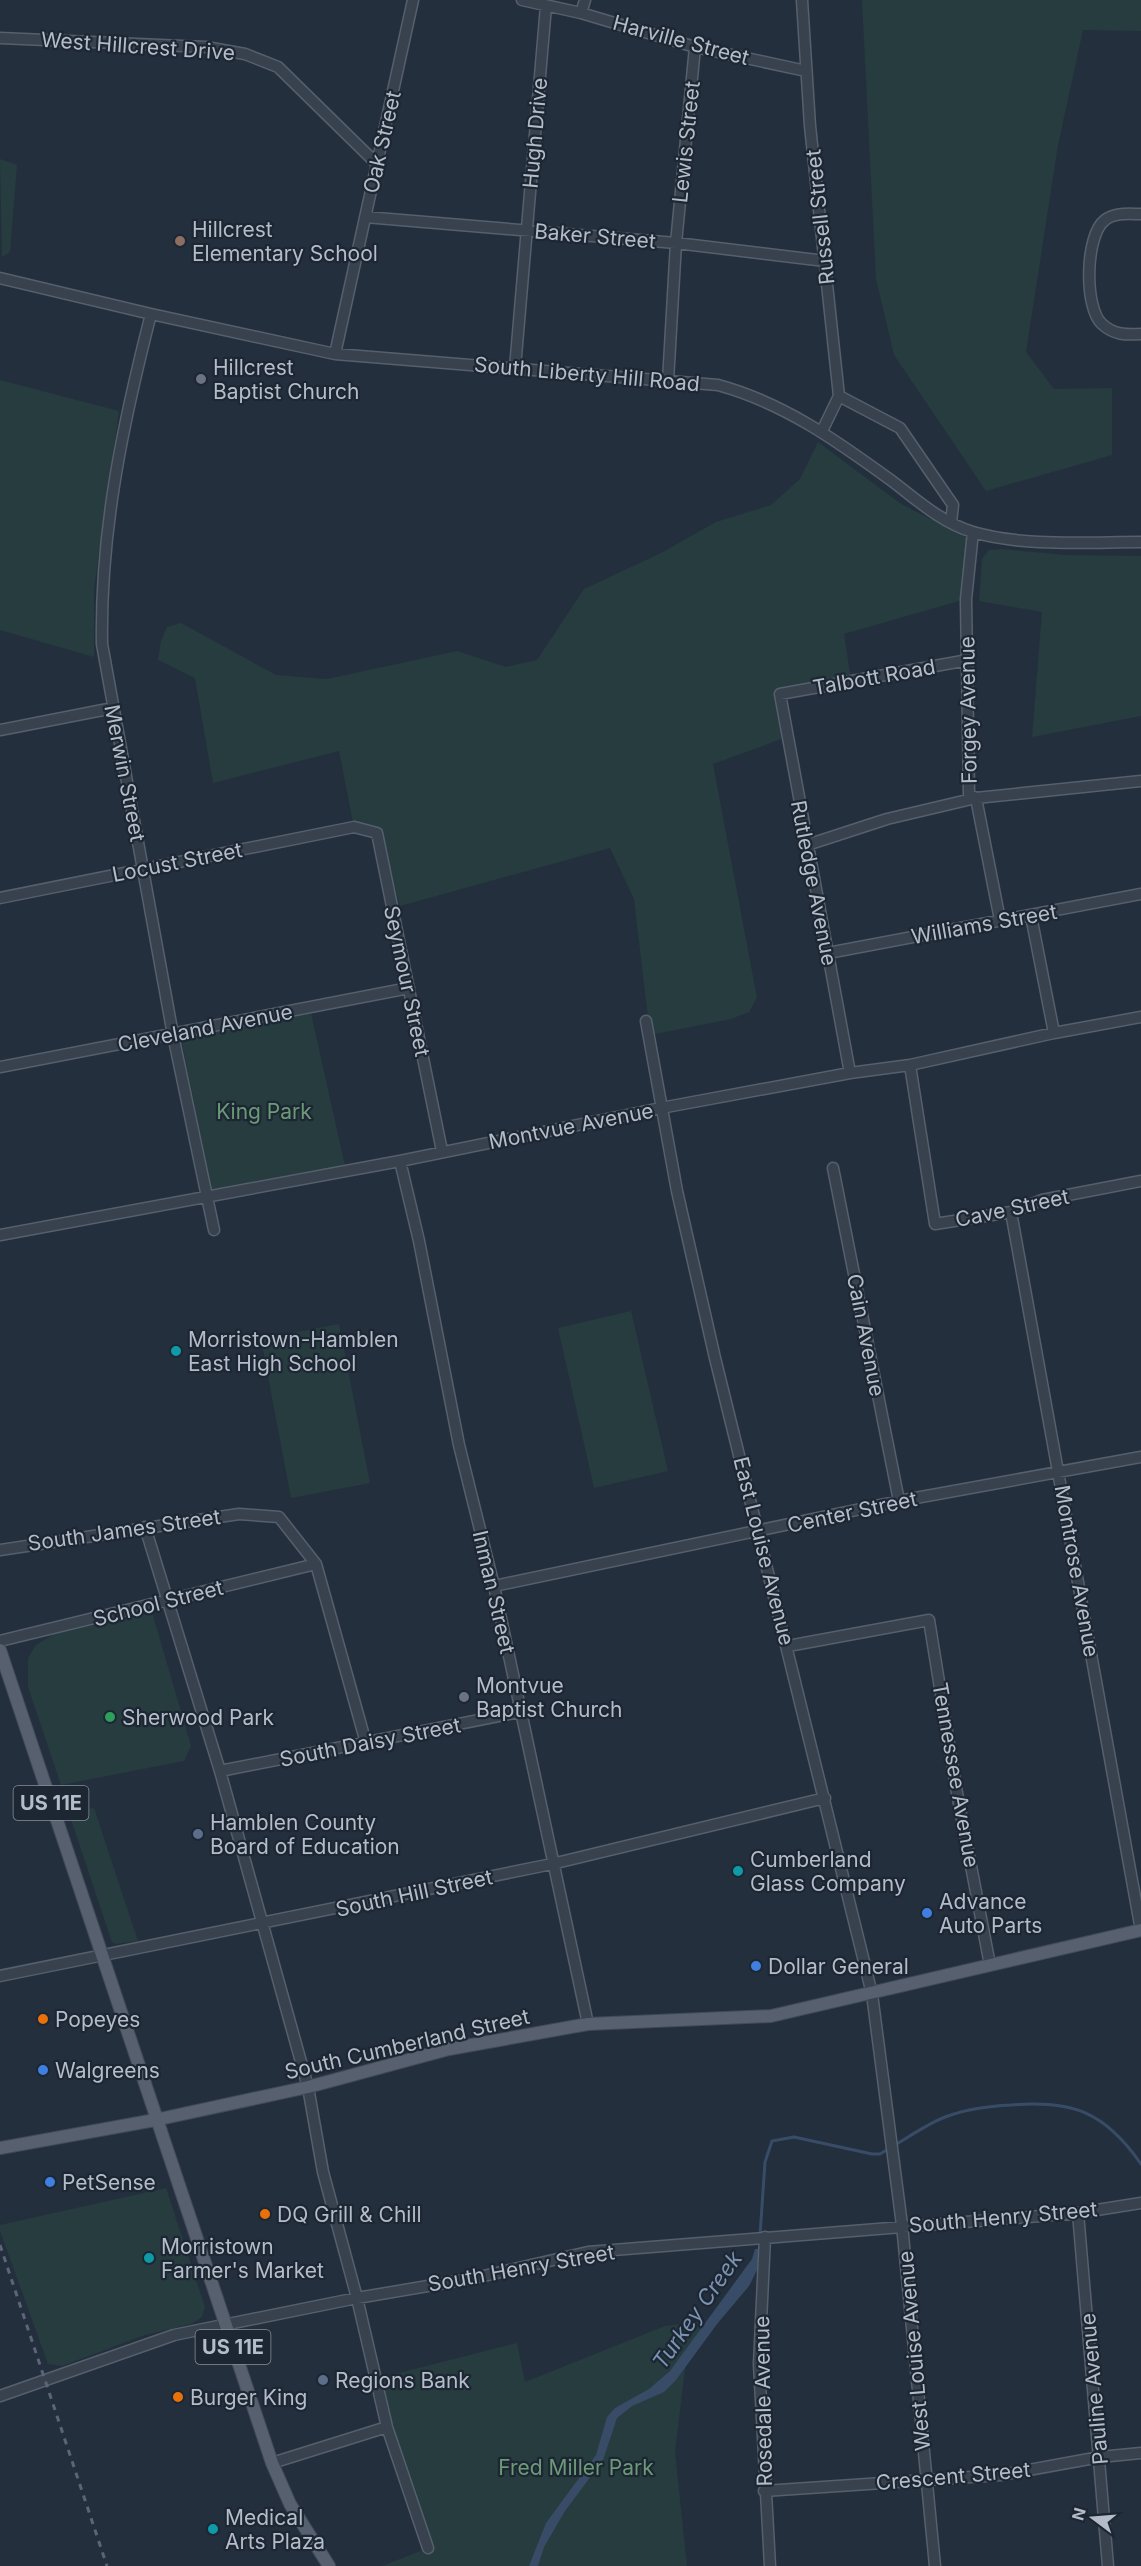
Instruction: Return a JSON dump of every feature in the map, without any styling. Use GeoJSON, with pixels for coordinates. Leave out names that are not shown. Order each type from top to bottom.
{"type":"FeatureCollection","features":[{"type":"Feature","properties":{"kind":"main road","name":"US 11E"},"geometry":{"type":"LineString","coordinates":[[0,1650],[155,2120],[272,2463],[290,2504],[328,2566]]}},
{"type":"Feature","properties":{"kind":"main road","name":"South Cumberland Street"},"geometry":{"type":"LineString","coordinates":[[0,2148],[155,2120],[308,2087],[449,2049],[588,2024],[771,2016],[1141,1930]]}},
{"type":"Feature","properties":{"kind":"street","name":"Oak Street"},"geometry":{"type":"LineString","coordinates":[[335,354],[378,165],[412,0]]}},
{"type":"Feature","properties":{"kind":"street","name":"Harville Street"},"geometry":{"type":"LineString","coordinates":[[522,0],[581,13],[695,47],[806,71]]}},
{"type":"Feature","properties":{"kind":"street"},"geometry":{"type":"LineString","coordinates":[[581,13],[585,0]]}},
{"type":"Feature","properties":{"kind":"street","name":"Russell Street"},"geometry":{"type":"LineString","coordinates":[[802,0],[806,71],[839,396]]}},
{"type":"Feature","properties":{"kind":"street","name":"Hugh Drive"},"geometry":{"type":"LineString","coordinates":[[514,368],[546,6]]}},
{"type":"Feature","properties":{"kind":"street","name":"West Hillcrest Drive"},"geometry":{"type":"LineString","coordinates":[[0,38],[206,47],[245,54],[278,67],[378,165]]}},
{"type":"Feature","properties":{"kind":"street","name":"Lewis Street"},"geometry":{"type":"LineString","coordinates":[[668,381],[676,243],[695,47]]}},
{"type":"Feature","properties":{"kind":"street"},"geometry":{"type":"LineString","coordinates":[[1141,214],[1119,214],[1106,220],[1096,231],[1090,249],[1094,312],[1100,323],[1125,336],[1141,334]]}},
{"type":"Feature","properties":{"kind":"street","name":"Baker Street"},"geometry":{"type":"LineString","coordinates":[[365,217],[676,243],[825,261]]}},
{"type":"Feature","properties":{"kind":"street","name":"South Liberty Hill Road"},"geometry":{"type":"LineString","coordinates":[[0,278],[335,354],[718,385],[754,395],[822,431],[951,522],[973,532],[1047,543],[1141,542]]}},
{"type":"Feature","properties":{"kind":"street","name":"Merwin Street"},"geometry":{"type":"LineString","coordinates":[[151,314],[126,412],[101,592],[102,644],[173,1035],[214,1230]]}},
{"type":"Feature","properties":{"kind":"street"},"geometry":{"type":"LineString","coordinates":[[822,431],[839,396],[900,428],[953,505],[951,522]]}},
{"type":"Feature","properties":{"kind":"street","name":"Forgey Avenue"},"geometry":{"type":"LineString","coordinates":[[973,532],[966,599],[969,794],[976,798],[1000,920]]}},
{"type":"Feature","properties":{"kind":"street","name":"Talbott Road"},"geometry":{"type":"LineString","coordinates":[[780,694],[968,660]]}},
{"type":"Feature","properties":{"kind":"street","name":"Rutledge Avenue"},"geometry":{"type":"LineString","coordinates":[[780,694],[850,1072]]}},
{"type":"Feature","properties":{"kind":"street"},"geometry":{"type":"LineString","coordinates":[[0,730],[113,708]]}},
{"type":"Feature","properties":{"kind":"street"},"geometry":{"type":"LineString","coordinates":[[807,845],[887,819],[976,798],[1141,781]]}},
{"type":"Feature","properties":{"kind":"street","name":"Locust Street"},"geometry":{"type":"LineString","coordinates":[[0,898],[354,827]]}},
{"type":"Feature","properties":{"kind":"street","name":"Seymour Street"},"geometry":{"type":"LineString","coordinates":[[354,827],[377,833],[442,1151]]}},
{"type":"Feature","properties":{"kind":"street","name":"Williams Street"},"geometry":{"type":"LineString","coordinates":[[828,953],[1141,894]]}},
{"type":"Feature","properties":{"kind":"street"},"geometry":{"type":"LineString","coordinates":[[1031,916],[1054,1033]]}},
{"type":"Feature","properties":{"kind":"street","name":"Cleveland Avenue"},"geometry":{"type":"LineString","coordinates":[[0,1066],[173,1035],[409,988]]}},
{"type":"Feature","properties":{"kind":"street","name":"Montvue Avenue"},"geometry":{"type":"LineString","coordinates":[[0,1234],[206,1198],[850,1072],[910,1065],[1054,1033],[1141,1017]]}},
{"type":"Feature","properties":{"kind":"street","name":"East Louise Avenue"},"geometry":{"type":"LineString","coordinates":[[646,1021],[661,1108],[715,1358],[760,1532],[872,1994]]}},
{"type":"Feature","properties":{"kind":"street","name":"Cave Street"},"geometry":{"type":"LineString","coordinates":[[910,1065],[935,1224],[1011,1212],[1042,1200],[1141,1181]]}},
{"type":"Feature","properties":{"kind":"street","name":"Inman Street"},"geometry":{"type":"LineString","coordinates":[[400,1161],[419,1241],[459,1445],[494,1586],[519,1712],[588,2024]]}},
{"type":"Feature","properties":{"kind":"street","name":"Cain Avenue"},"geometry":{"type":"LineString","coordinates":[[832,1168],[899,1502]]}},
{"type":"Feature","properties":{"kind":"street","name":"Montrose Avenue"},"geometry":{"type":"LineString","coordinates":[[1011,1212],[1060,1472],[1141,1930]]}},
{"type":"Feature","properties":{"kind":"street","name":"Center Street"},"geometry":{"type":"LineString","coordinates":[[494,1586],[899,1502],[1141,1457]]}},
{"type":"Feature","properties":{"kind":"street","name":"South James Street"},"geometry":{"type":"LineString","coordinates":[[0,1550],[145,1527],[249,1515],[279,1517],[316,1564]]}},
{"type":"Feature","properties":{"kind":"street"},"geometry":{"type":"LineString","coordinates":[[145,1527],[220,1772],[308,2087],[323,2172],[357,2298],[387,2427],[428,2548]]}},
{"type":"Feature","properties":{"kind":"street"},"geometry":{"type":"LineString","coordinates":[[316,1564],[366,1743]]}},
{"type":"Feature","properties":{"kind":"street","name":"School Street"},"geometry":{"type":"LineString","coordinates":[[0,1641],[316,1564]]}},
{"type":"Feature","properties":{"kind":"street","name":"Tennessee Avenue"},"geometry":{"type":"LineString","coordinates":[[788,1646],[929,1620],[957,1793],[990,1965]]}},
{"type":"Feature","properties":{"kind":"street","name":"South Daisy Street"},"geometry":{"type":"LineString","coordinates":[[220,1772],[519,1712]]}},
{"type":"Feature","properties":{"kind":"street","name":"South Hill Street"},"geometry":{"type":"LineString","coordinates":[[0,1976],[261,1925],[552,1864],[825,1798]]}},
{"type":"Feature","properties":{"kind":"street","name":"West Louise Avenue"},"geometry":{"type":"LineString","coordinates":[[872,1994],[902,2225],[935,2566]]}},
{"type":"Feature","properties":{"kind":"street","name":"South Henry Street"},"geometry":{"type":"LineString","coordinates":[[0,2396],[174,2335],[357,2298],[475,2278],[588,2252],[902,2225],[1078,2213],[1141,2203]]}},
{"type":"Feature","properties":{"kind":"street","name":"Pauline Avenue"},"geometry":{"type":"LineString","coordinates":[[1078,2213],[1108,2566]]}},
{"type":"Feature","properties":{"kind":"street","name":"Rosedale Avenue"},"geometry":{"type":"LineString","coordinates":[[765,2237],[759,2364],[764,2491],[770,2566]]}},
{"type":"Feature","properties":{"kind":"street"},"geometry":{"type":"LineString","coordinates":[[272,2463],[387,2427]]}},
{"type":"Feature","properties":{"kind":"street","name":"Crescent Street"},"geometry":{"type":"LineString","coordinates":[[764,2491],[1001,2475],[1100,2457],[1141,2454]]}},
{"type":"Feature","properties":{"kind":"green space"},"geometry":{"type":"Polygon","coordinates":[[[862,0],[1141,0],[1141,31],[1083,30],[1058,145],[1026,352],[1054,389],[1112,388],[1112,455],[986,491],[894,355],[876,279],[862,0]]]}},
{"type":"Feature","properties":{"kind":"green space"},"geometry":{"type":"Polygon","coordinates":[[[0,159],[17,165],[10,252],[2,257],[0,159]]]}},
{"type":"Feature","properties":{"kind":"green space"},"geometry":{"type":"Polygon","coordinates":[[[0,380],[119,411],[94,589],[94,657],[0,630],[0,380]]]}},
{"type":"Feature","properties":{"kind":"green space"},"geometry":{"type":"Polygon","coordinates":[[[818,442],[901,504],[972,540],[966,599],[844,634],[851,680],[780,694],[787,737],[713,764],[757,998],[749,1012],[731,1019],[650,1035],[634,899],[610,848],[400,906],[377,833],[354,827],[339,751],[213,783],[195,678],[158,660],[161,641],[167,627],[181,623],[276,675],[327,679],[457,651],[506,667],[537,660],[584,589],[661,553],[716,522],[771,505],[800,479],[818,442]]]}},
{"type":"Feature","properties":{"kind":"green space"},"geometry":{"type":"Polygon","coordinates":[[[989,550],[1066,555],[1141,556],[1141,716],[1032,737],[1042,612],[979,601],[982,559],[989,550]]]}},
{"type":"Feature","properties":{"kind":"green space","name":"King Park"},"geometry":{"type":"Polygon","coordinates":[[[311,1013],[345,1166],[212,1191],[181,1038],[311,1013]]]}},
{"type":"Feature","properties":{"kind":"green space"},"geometry":{"type":"Polygon","coordinates":[[[631,1311],[668,1471],[594,1488],[558,1328],[631,1311]]]}},
{"type":"Feature","properties":{"kind":"green space"},"geometry":{"type":"Polygon","coordinates":[[[339,1324],[370,1483],[291,1498],[261,1339],[339,1324]]]}},
{"type":"Feature","properties":{"kind":"green space","name":"Sherwood Park"},"geometry":{"type":"Polygon","coordinates":[[[152,1612],[191,1746],[184,1761],[61,1785],[28,1687],[28,1658],[36,1645],[54,1634],[152,1612]]]}},
{"type":"Feature","properties":{"kind":"green space"},"geometry":{"type":"Polygon","coordinates":[[[94,1808],[138,1941],[115,1944],[112,1942],[70,1816],[72,1812],[94,1808]]]}},
{"type":"Feature","properties":{"kind":"green space"},"geometry":{"type":"Polygon","coordinates":[[[166,2188],[205,2307],[202,2317],[191,2324],[145,2335],[62,2366],[48,2364],[0,2231],[0,2225],[166,2188]]]}},
{"type":"Feature","properties":{"kind":"green space","name":"Fred Miller Park"},"geometry":{"type":"Polygon","coordinates":[[[704,2321],[685,2369],[675,2452],[687,2566],[382,2566],[428,2548],[375,2379],[517,2343],[525,2382],[665,2326],[704,2321]]]}},
{"type":"Feature","properties":{"kind":"water","name":"Turkey Creek"},"geometry":{"type":"Polygon","coordinates":[[[755,2249],[761,2249],[760,2264],[749,2286],[717,2324],[676,2380],[664,2392],[632,2406],[617,2418],[603,2460],[565,2511],[544,2547],[538,2566],[529,2566],[546,2523],[596,2455],[607,2417],[615,2408],[649,2389],[670,2371],[752,2259],[755,2249]]]}},
{"type":"Feature","properties":{"kind":"waterway","name":"Turkey Creek"},"geometry":{"type":"LineString","coordinates":[[895,2145],[921,2129],[963,2111],[1003,2105],[1052,2105],[1086,2113],[1100,2121],[1128,2146],[1141,2164]]}},
{"type":"Feature","properties":{"kind":"waterway","name":"Turkey Creek"},"geometry":{"type":"LineString","coordinates":[[760,2235],[765,2162],[772,2141],[794,2137],[872,2154],[880,2154],[890,2148]]}},
{"type":"Feature","properties":{"kind":"railway"},"geometry":{"type":"LineString","coordinates":[[0,2245],[107,2566]]}},
{"type":"Feature","properties":{"kind":"place","name":"Hillcrest Elementary School"},"geometry":{"type":"Point","coordinates":[180,241]}},
{"type":"Feature","properties":{"kind":"place","name":"Hillcrest Baptist Church"},"geometry":{"type":"Point","coordinates":[201,379]}},
{"type":"Feature","properties":{"kind":"place","name":"Morristown-Hamblen East High School"},"geometry":{"type":"Point","coordinates":[176,1351]}},
{"type":"Feature","properties":{"kind":"place","name":"Montvue Baptist Church"},"geometry":{"type":"Point","coordinates":[464,1697]}},
{"type":"Feature","properties":{"kind":"place","name":"Sherwood Park"},"geometry":{"type":"Point","coordinates":[110,1717]}},
{"type":"Feature","properties":{"kind":"place","name":"Hamblen County Board of Education"},"geometry":{"type":"Point","coordinates":[198,1834]}},
{"type":"Feature","properties":{"kind":"place","name":"Cumberland Glass Company"},"geometry":{"type":"Point","coordinates":[738,1871]}},
{"type":"Feature","properties":{"kind":"place","name":"Advance Auto Parts"},"geometry":{"type":"Point","coordinates":[927,1913]}},
{"type":"Feature","properties":{"kind":"place","name":"Dollar General"},"geometry":{"type":"Point","coordinates":[756,1966]}},
{"type":"Feature","properties":{"kind":"place","name":"Popeyes"},"geometry":{"type":"Point","coordinates":[43,2019]}},
{"type":"Feature","properties":{"kind":"place","name":"Walgreens"},"geometry":{"type":"Point","coordinates":[43,2070]}},
{"type":"Feature","properties":{"kind":"place","name":"PetSense"},"geometry":{"type":"Point","coordinates":[50,2182]}},
{"type":"Feature","properties":{"kind":"place","name":"DQ Grill & Chill"},"geometry":{"type":"Point","coordinates":[265,2214]}},
{"type":"Feature","properties":{"kind":"place","name":"Morristown Farmer's Market"},"geometry":{"type":"Point","coordinates":[149,2258]}},
{"type":"Feature","properties":{"kind":"place","name":"Regions Bank"},"geometry":{"type":"Point","coordinates":[323,2380]}},
{"type":"Feature","properties":{"kind":"place","name":"Burger King"},"geometry":{"type":"Point","coordinates":[178,2397]}},
{"type":"Feature","properties":{"kind":"place","name":"Medical Arts Plaza"},"geometry":{"type":"Point","coordinates":[213,2529]}}]}
